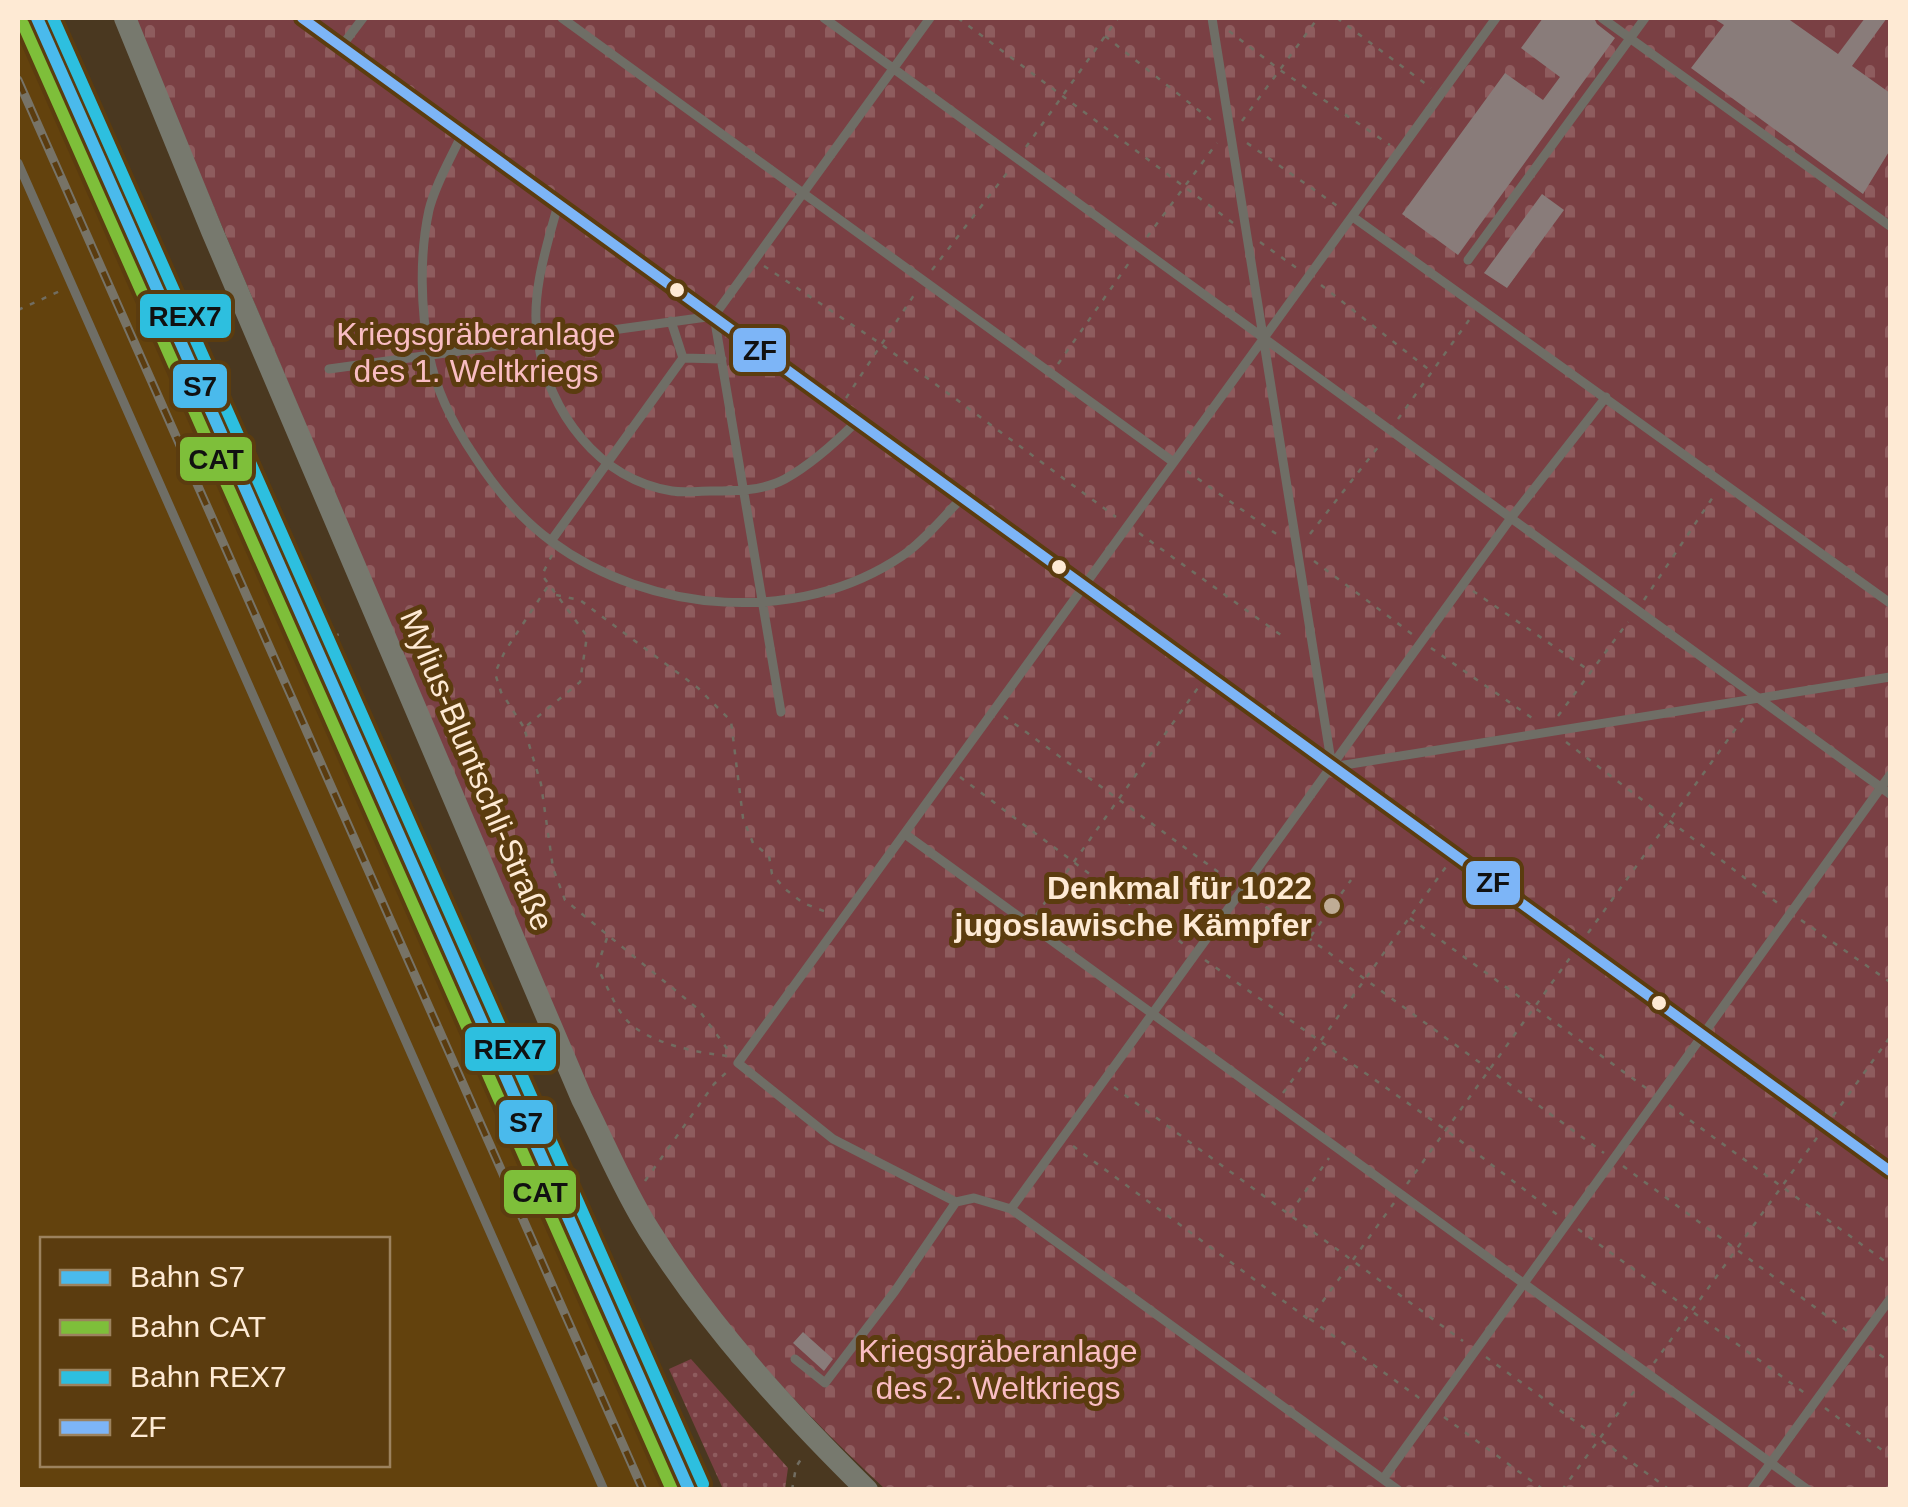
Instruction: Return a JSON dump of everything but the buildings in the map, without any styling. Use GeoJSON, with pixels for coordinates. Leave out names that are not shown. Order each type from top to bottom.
{"type":"FeatureCollection","features":[{"type":"Feature","properties":{"kind":"street","name":"Mylius-Bluntschli-Straße"},"geometry":{"type":"LineString","coordinates":[[125,18],[212,232],[582,1099],[647,1227],[692,1293],[731,1344],[867,1490]]}},
{"type":"Feature","properties":{"kind":"lane"},"geometry":{"type":"LineString","coordinates":[[302,18],[1890,1170]]}},
{"type":"Feature","properties":{"kind":"lane"},"geometry":{"type":"LineString","coordinates":[[341,46],[363,18]]}},
{"type":"Feature","properties":{"kind":"lane"},"geometry":{"type":"LineString","coordinates":[[562,18],[1172,461]]}},
{"type":"Feature","properties":{"kind":"lane"},"geometry":{"type":"LineString","coordinates":[[824,18],[1886,790]]}},
{"type":"Feature","properties":{"kind":"lane"},"geometry":{"type":"LineString","coordinates":[[781,712],[714,316],[930,18]]}},
{"type":"Feature","properties":{"kind":"lane"},"geometry":{"type":"LineString","coordinates":[[1212,18],[1332,766]]}},
{"type":"Feature","properties":{"kind":"lane"},"geometry":{"type":"LineString","coordinates":[[1398,1490],[1011,1208],[974,1198],[956,1202],[833,1139],[738,1063],[1496,18]]}},
{"type":"Feature","properties":{"kind":"lane"},"geometry":{"type":"LineString","coordinates":[[1602,18],[1890,226]]}},
{"type":"Feature","properties":{"kind":"lane"},"geometry":{"type":"LineString","coordinates":[[1468,260],[1645,18]]}},
{"type":"Feature","properties":{"kind":"lane"},"geometry":{"type":"LineString","coordinates":[[462,134],[429,208],[422,276],[429,356],[450,420],[496,489],[554,543],[614,578],[704,602],[764,604],[842,586],[902,556],[962,498]]}},
{"type":"Feature","properties":{"kind":"lane"},"geometry":{"type":"LineString","coordinates":[[18,163],[604,1490]]}},
{"type":"Feature","properties":{"kind":"lane"},"geometry":{"type":"LineString","coordinates":[[558,206],[543,265],[537,339],[546,373],[568,423],[606,466],[672,491],[745,491],[782,480],[825,452],[857,422]]}},
{"type":"Feature","properties":{"kind":"lane"},"geometry":{"type":"LineString","coordinates":[[1352,216],[1890,603]]}},
{"type":"Feature","properties":{"kind":"lane"},"geometry":{"type":"LineString","coordinates":[[329,369],[714,316]]}},
{"type":"Feature","properties":{"kind":"lane"},"geometry":{"type":"LineString","coordinates":[[671,321],[683,358]]}},
{"type":"Feature","properties":{"kind":"lane"},"geometry":{"type":"LineString","coordinates":[[554,543],[683,358]]}},
{"type":"Feature","properties":{"kind":"lane"},"geometry":{"type":"LineString","coordinates":[[683,358],[722,359]]}},
{"type":"Feature","properties":{"kind":"lane"},"geometry":{"type":"LineString","coordinates":[[1011,1208],[1511,518],[1606,397]]}},
{"type":"Feature","properties":{"kind":"lane"},"geometry":{"type":"LineString","coordinates":[[1332,766],[1890,677]]}},
{"type":"Feature","properties":{"kind":"lane"},"geometry":{"type":"LineString","coordinates":[[1383,1478],[1791,912],[1886,790],[1890,775]]}},
{"type":"Feature","properties":{"kind":"lane"},"geometry":{"type":"LineString","coordinates":[[905,834],[1808,1490]]}},
{"type":"Feature","properties":{"kind":"lane"},"geometry":{"type":"LineString","coordinates":[[795,1358],[824,1383],[895,1291],[956,1202]]}},
{"type":"Feature","properties":{"kind":"lane"},"geometry":{"type":"LineString","coordinates":[[1751,1490],[1890,1298]]}},
{"type":"Feature","properties":{"kind":"path"},"geometry":{"type":"LineString","coordinates":[[958,18],[1310,276],[1432,372]]}},
{"type":"Feature","properties":{"kind":"path"},"geometry":{"type":"LineString","coordinates":[[839,408],[924,280],[1018,159],[1118,18]]}},
{"type":"Feature","properties":{"kind":"path"},"geometry":{"type":"LineString","coordinates":[[1212,18],[1280,70],[1400,151]]}},
{"type":"Feature","properties":{"kind":"path"},"geometry":{"type":"LineString","coordinates":[[1336,18],[1440,94]]}},
{"type":"Feature","properties":{"kind":"path"},"geometry":{"type":"LineString","coordinates":[[1051,373],[1139,248]]}},
{"type":"Feature","properties":{"kind":"path"},"geometry":{"type":"LineString","coordinates":[[755,260],[882,344],[1284,638]]}},
{"type":"Feature","properties":{"kind":"path"},"geometry":{"type":"LineString","coordinates":[[18,310],[62,290]]}},
{"type":"Feature","properties":{"kind":"path"},"geometry":{"type":"LineString","coordinates":[[1172,461],[1298,549],[1390,431],[1479,306]]}},
{"type":"Feature","properties":{"kind":"path"},"geometry":{"type":"LineString","coordinates":[[524,728],[580,682],[588,636],[542,575],[554,543]]}},
{"type":"Feature","properties":{"kind":"path"},"geometry":{"type":"LineString","coordinates":[[1463,584],[1590,672]]}},
{"type":"Feature","properties":{"kind":"path"},"geometry":{"type":"LineString","coordinates":[[548,585],[495,673],[524,728],[541,784],[554,868],[565,900],[698,1009],[734,1057],[690,1052],[634,1028],[622,1015],[597,967],[607,936]]}},
{"type":"Feature","properties":{"kind":"path"},"geometry":{"type":"LineString","coordinates":[[554,594],[580,600],[698,688],[731,721],[743,818],[753,843],[768,856],[772,874],[794,896],[845,918]]}},
{"type":"Feature","properties":{"kind":"path"},"geometry":{"type":"LineString","coordinates":[[334,636],[346,632]]}},
{"type":"Feature","properties":{"kind":"path"},"geometry":{"type":"LineString","coordinates":[[1030,924],[1206,676]]}},
{"type":"Feature","properties":{"kind":"path"},"geometry":{"type":"LineString","coordinates":[[1310,1320],[1745,716],[1744,702]]}},
{"type":"Feature","properties":{"kind":"path"},"geometry":{"type":"LineString","coordinates":[[995,710],[1890,1362]]}},
{"type":"Feature","properties":{"kind":"path"},"geometry":{"type":"LineString","coordinates":[[1553,732],[1890,982]]}},
{"type":"Feature","properties":{"kind":"path"},"geometry":{"type":"LineString","coordinates":[[951,770],[1196,954],[1446,1130],[1890,1456]]}},
{"type":"Feature","properties":{"kind":"path"},"geometry":{"type":"LineString","coordinates":[[1276,1103],[1455,855]]}},
{"type":"Feature","properties":{"kind":"path"},"geometry":{"type":"LineString","coordinates":[[1310,938],[1351,880]]}},
{"type":"Feature","properties":{"kind":"path"},"geometry":{"type":"LineString","coordinates":[[1562,1490],[1890,1038]]}},
{"type":"Feature","properties":{"kind":"path"},"geometry":{"type":"LineString","coordinates":[[644,1182],[714,1084],[738,1063]]}},
{"type":"Feature","properties":{"kind":"path"},"geometry":{"type":"LineString","coordinates":[[1104,1080],[1289,1214],[1336,1149]]}},
{"type":"Feature","properties":{"kind":"path"},"geometry":{"type":"LineString","coordinates":[[1063,1138],[1544,1490]]}},
{"type":"Feature","properties":{"kind":"path"},"geometry":{"type":"LineString","coordinates":[[792,1490],[796,1467],[817,1440]]}},
{"type":"Feature","properties":{"kind":"shaded area"},"geometry":{"type":"Polygon","coordinates":[[[18,18],[62,18],[711,1489],[18,1489],[18,18]]]}},
{"type":"Feature","properties":{"kind":"green space"},"geometry":{"type":"Polygon","coordinates":[[[134,18],[1890,18],[1890,1489],[885,1489],[792,1396],[706,1296],[648,1207],[589,1095],[134,18]]]}},
{"type":"Feature","properties":{"kind":"green space"},"geometry":{"type":"Polygon","coordinates":[[[691,1359],[788,1468],[785,1489],[723,1489],[669,1369],[691,1359]]]}},
{"type":"Feature","properties":{"kind":"railway"},"geometry":{"type":"LineString","coordinates":[[18,80],[643,1490]]}},
{"type":"Feature","properties":{"kind":"rail line","name":"S7"},"geometry":{"type":"LineString","coordinates":[[37,18],[689,1490]]}},
{"type":"Feature","properties":{"kind":"rail line","name":"REX7"},"geometry":{"type":"LineString","coordinates":[[53,18],[703,1484]]}},
{"type":"Feature","properties":{"kind":"rail line","name":"CAT"},"geometry":{"type":"LineString","coordinates":[[23,24],[672,1490]]}},
{"type":"Feature","properties":{"kind":"transit line","name":"ZF"},"geometry":{"type":"LineString","coordinates":[[302,18],[1890,1171]]}},
{"type":"Feature","properties":{"kind":"place","name":"Denkmal für 1022 jugoslawische Kämpfer"},"geometry":{"type":"Point","coordinates":[1332,906]}},
{"type":"Feature","properties":{"kind":"park label","name":"Kriegsgräberanlage des 1. Weltkriegs"},"geometry":{"type":"Point","coordinates":[476,352]}},
{"type":"Feature","properties":{"kind":"park label","name":"Kriegsgräberanlage des 2. Weltkriegs"},"geometry":{"type":"Point","coordinates":[998,1370]}}]}
